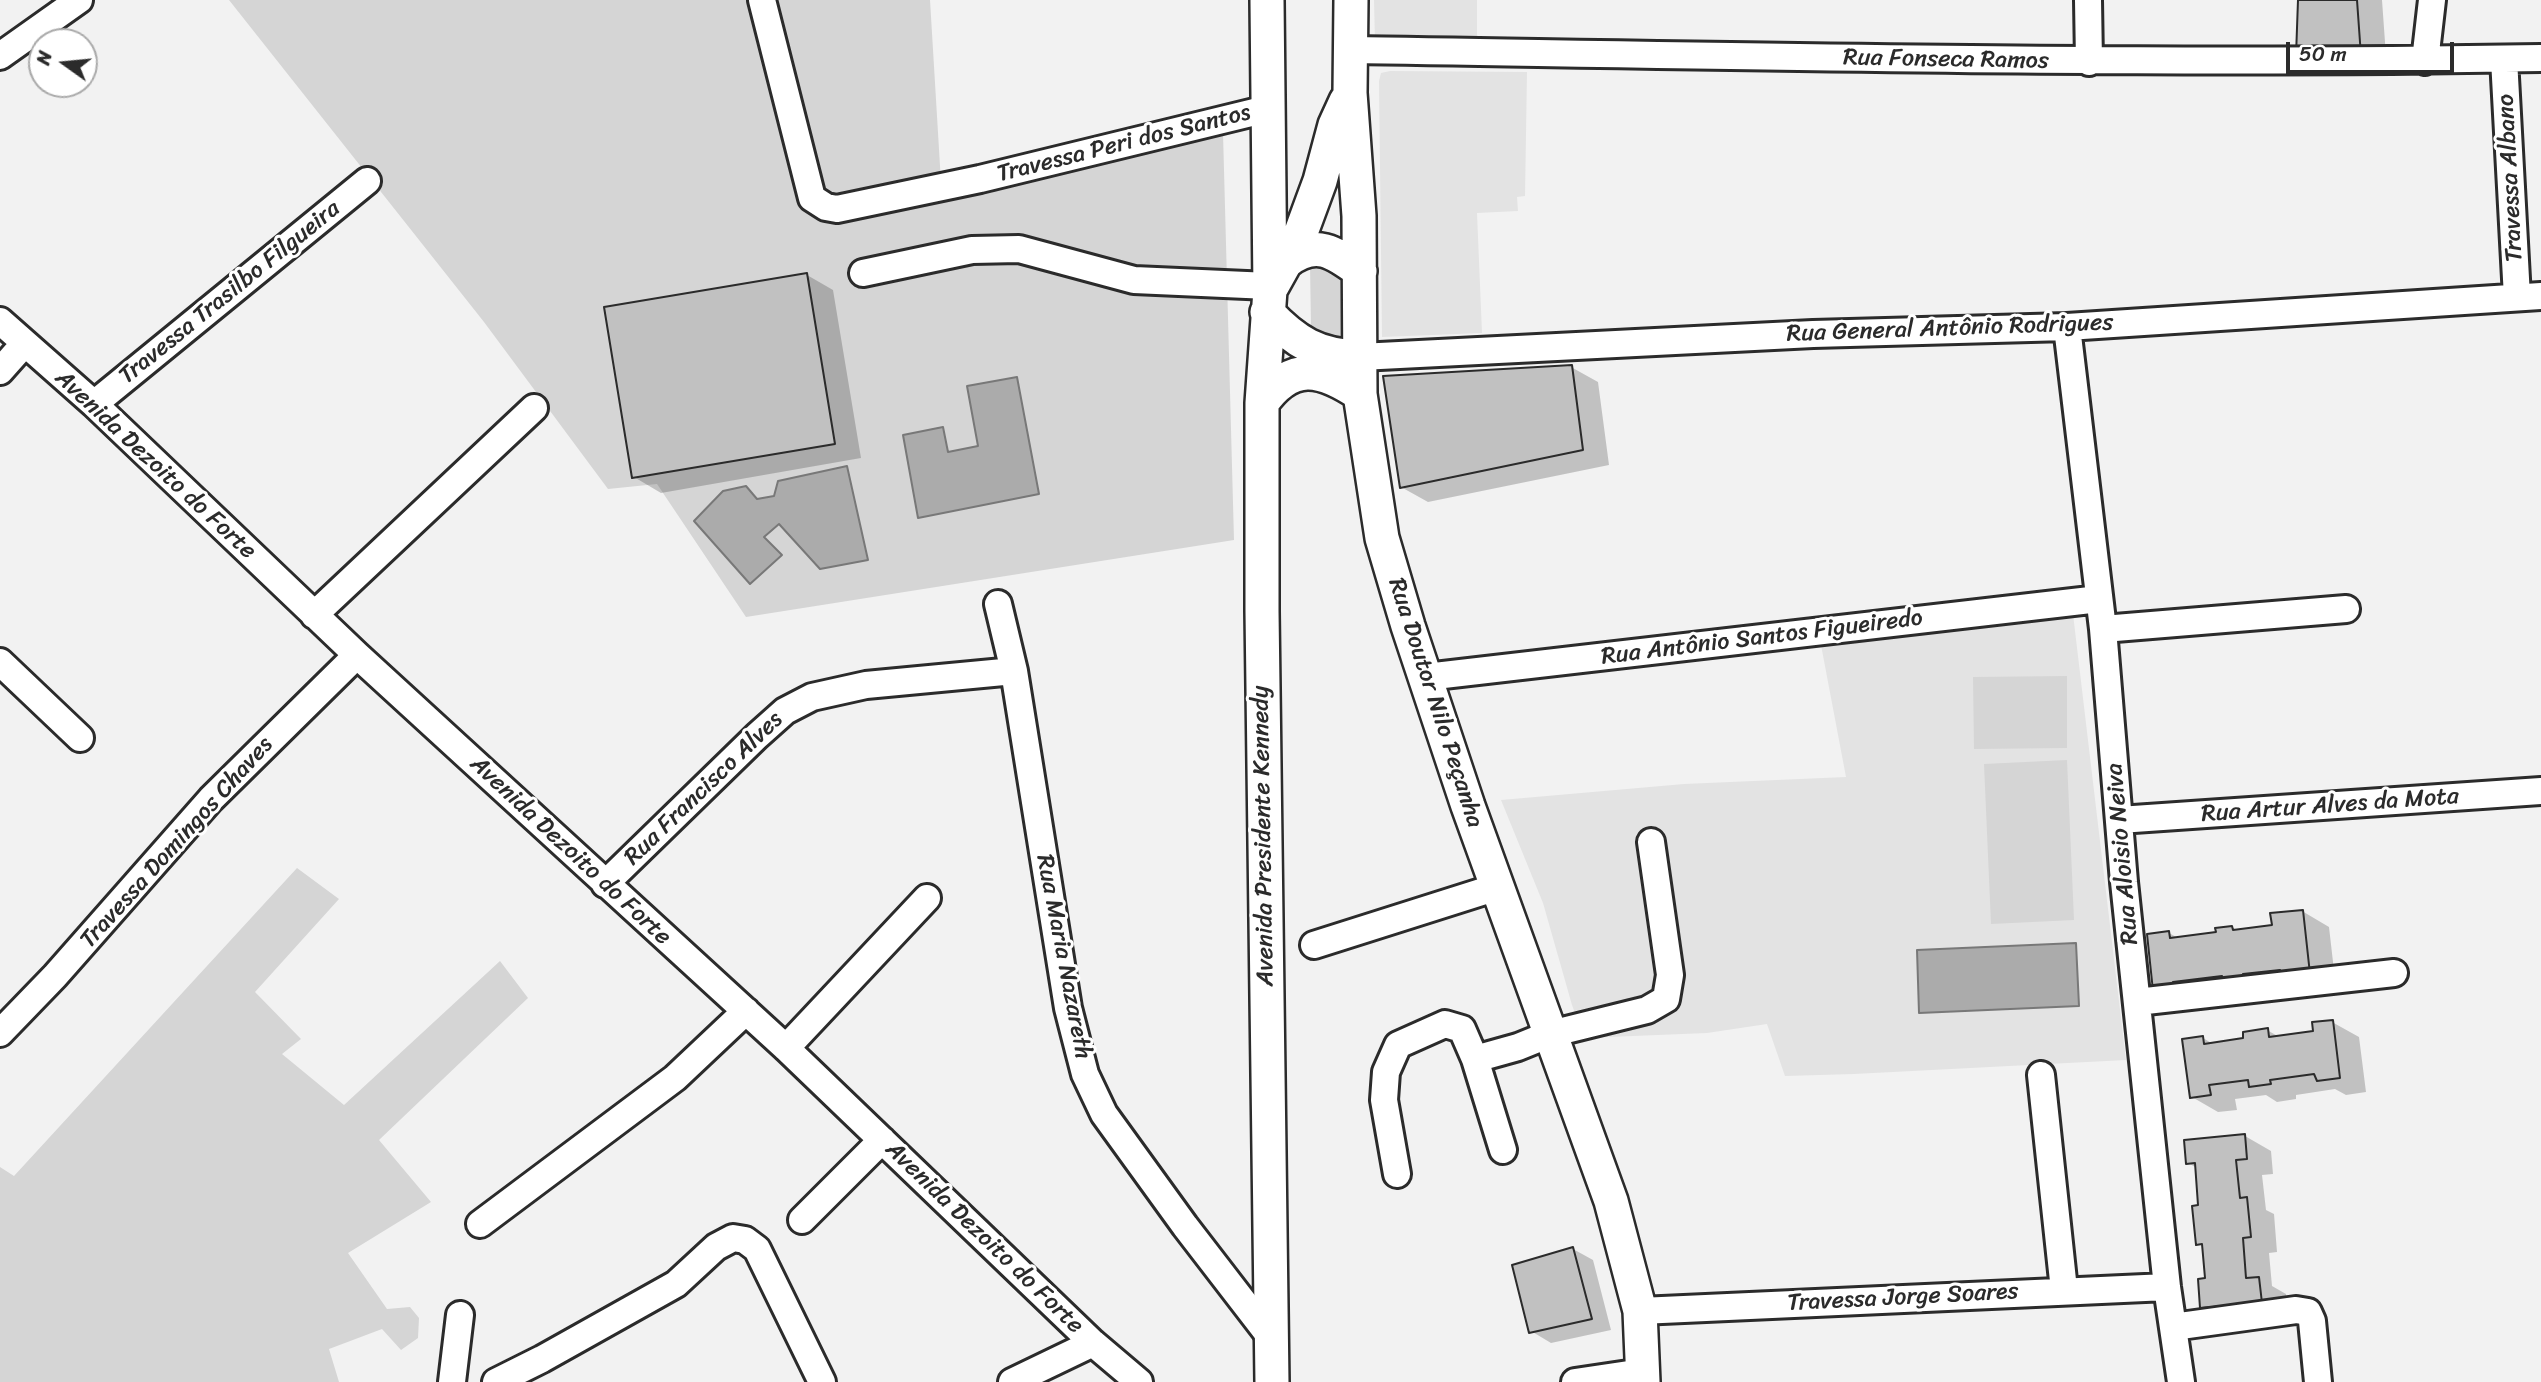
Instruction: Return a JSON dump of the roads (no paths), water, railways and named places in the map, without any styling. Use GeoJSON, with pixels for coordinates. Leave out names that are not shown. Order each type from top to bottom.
{"type":"FeatureCollection","features":[{"type":"Feature","properties":{"kind":"main road","name":"Avenida Presidente Kennedy"},"geometry":{"type":"LineString","coordinates":[[1266,0],[1273,287],[1262,403],[1262,611],[1272,1382]]}},
{"type":"Feature","properties":{"kind":"main road","name":"Rua Doutor Nilo Peçanha"},"geometry":{"type":"LineString","coordinates":[[1351,0],[1350,93],[1360,271],[1360,394],[1382,538],[1497,887],[1611,1200],[1640,1311],[1642,1377]]}},
{"type":"Feature","properties":{"kind":"main road","name":"Avenida Presidente Kennedy"},"geometry":{"type":"LineString","coordinates":[[1273,287],[1299,238],[1320,181],[1335,125],[1350,93]]}},
{"type":"Feature","properties":{"kind":"main road"},"geometry":{"type":"LineString","coordinates":[[1360,271],[1340,257],[1311,248],[1299,252],[1273,287],[1280,326],[1308,346],[1341,356],[1360,357]]}},
{"type":"Feature","properties":{"kind":"main road"},"geometry":{"type":"LineString","coordinates":[[1262,403],[1274,387],[1301,372],[1321,375],[1343,383],[1360,394]]}},
{"type":"Feature","properties":{"kind":"street"},"geometry":{"type":"LineString","coordinates":[[0,56],[79,0]]}},
{"type":"Feature","properties":{"kind":"street","name":"Travessa Peri dos Santos"},"geometry":{"type":"LineString","coordinates":[[762,0],[812,198],[826,208],[837,209],[980,179],[1267,109]]}},
{"type":"Feature","properties":{"kind":"street"},"geometry":{"type":"LineString","coordinates":[[2088,0],[2089,62]]}},
{"type":"Feature","properties":{"kind":"street"},"geometry":{"type":"LineString","coordinates":[[2425,61],[2432,0]]}},
{"type":"Feature","properties":{"kind":"street","name":"Rua Fonseca Ramos"},"geometry":{"type":"LineString","coordinates":[[1350,50],[2089,62],[2541,58]]}},
{"type":"Feature","properties":{"kind":"street","name":"Travessa Albano"},"geometry":{"type":"LineString","coordinates":[[2504,59],[2529,297]]}},
{"type":"Feature","properties":{"kind":"street","name":"Travessa Trasilbo Filgueira"},"geometry":{"type":"LineString","coordinates":[[94,404],[367,181]]}},
{"type":"Feature","properties":{"kind":"street"},"geometry":{"type":"LineString","coordinates":[[863,273],[972,250],[1019,249],[1134,280],[1273,287]]}},
{"type":"Feature","properties":{"kind":"street","name":"Rua General Antônio Rodrigues"},"geometry":{"type":"LineString","coordinates":[[1360,357],[1813,334],[2067,327],[2529,297]]}},
{"type":"Feature","properties":{"kind":"street","name":"Avenida Dezoito do Forte"},"geometry":{"type":"LineString","coordinates":[[0,321],[94,404],[314,615],[786,1048],[1093,1343],[1139,1382]]}},
{"type":"Feature","properties":{"kind":"street","name":"Rua Aloisio Neiva"},"geometry":{"type":"LineString","coordinates":[[2067,327],[2103,629],[2119,820],[2166,1287],[2181,1382]]}},
{"type":"Feature","properties":{"kind":"street"},"geometry":{"type":"LineString","coordinates":[[0,371],[24,344]]}},
{"type":"Feature","properties":{"kind":"street"},"geometry":{"type":"LineString","coordinates":[[314,615],[534,408]]}},
{"type":"Feature","properties":{"kind":"street","name":"Rua Antônio Santos Figueiredo"},"geometry":{"type":"LineString","coordinates":[[1426,677],[2099,599]]}},
{"type":"Feature","properties":{"kind":"street","name":"Rua Maria Nazareth"},"geometry":{"type":"LineString","coordinates":[[998,604],[1014,671],[1068,1008],[1085,1074],[1104,1114],[1185,1226],[1272,1339]]}},
{"type":"Feature","properties":{"kind":"street"},"geometry":{"type":"LineString","coordinates":[[2103,629],[2346,609]]}},
{"type":"Feature","properties":{"kind":"street","name":"Travessa Domingos Chaves"},"geometry":{"type":"LineString","coordinates":[[0,1033],[99,927],[211,799],[357,655]]}},
{"type":"Feature","properties":{"kind":"street"},"geometry":{"type":"LineString","coordinates":[[0,662],[80,738]]}},
{"type":"Feature","properties":{"kind":"street","name":"Rua Francisco Alves"},"geometry":{"type":"LineString","coordinates":[[605,884],[757,736],[785,711],[803,701],[866,685],[1014,671]]}},
{"type":"Feature","properties":{"kind":"street","name":"Rua Artur Alves da Mota"},"geometry":{"type":"LineString","coordinates":[[2119,820],[2541,791]]}},
{"type":"Feature","properties":{"kind":"street"},"geometry":{"type":"LineString","coordinates":[[1475,1059],[1518,1047],[1550,1034],[1647,1010],[1666,999],[1670,975],[1651,842]]}},
{"type":"Feature","properties":{"kind":"street"},"geometry":{"type":"LineString","coordinates":[[1314,945],[1497,887]]}},
{"type":"Feature","properties":{"kind":"street"},"geometry":{"type":"LineString","coordinates":[[786,1048],[927,898]]}},
{"type":"Feature","properties":{"kind":"street"},"geometry":{"type":"LineString","coordinates":[[2137,1002],[2394,973]]}},
{"type":"Feature","properties":{"kind":"street"},"geometry":{"type":"LineString","coordinates":[[480,1224],[675,1078],[746,1012]]}},
{"type":"Feature","properties":{"kind":"street"},"geometry":{"type":"LineString","coordinates":[[1397,1174],[1384,1100],[1386,1072],[1398,1045],[1445,1024],[1462,1029],[1475,1059],[1503,1150]]}},
{"type":"Feature","properties":{"kind":"street"},"geometry":{"type":"LineString","coordinates":[[2041,1075],[2063,1290]]}},
{"type":"Feature","properties":{"kind":"street"},"geometry":{"type":"LineString","coordinates":[[802,1220],[882,1140]]}},
{"type":"Feature","properties":{"kind":"street"},"geometry":{"type":"LineString","coordinates":[[496,1382],[676,1284],[716,1247],[733,1238],[745,1240],[757,1249],[822,1382]]}},
{"type":"Feature","properties":{"kind":"street","name":"Travessa Jorge Soares"},"geometry":{"type":"LineString","coordinates":[[1640,1311],[2166,1287]]}},
{"type":"Feature","properties":{"kind":"street"},"geometry":{"type":"LineString","coordinates":[[2173,1327],[2296,1310],[2308,1312],[2312,1321],[2318,1382]]}},
{"type":"Feature","properties":{"kind":"street"},"geometry":{"type":"LineString","coordinates":[[452,1382],[460,1315]]}},
{"type":"Feature","properties":{"kind":"street"},"geometry":{"type":"LineString","coordinates":[[1012,1382],[1093,1343]]}},
{"type":"Feature","properties":{"kind":"street"},"geometry":{"type":"LineString","coordinates":[[1575,1382],[1642,1377]]}}]}
